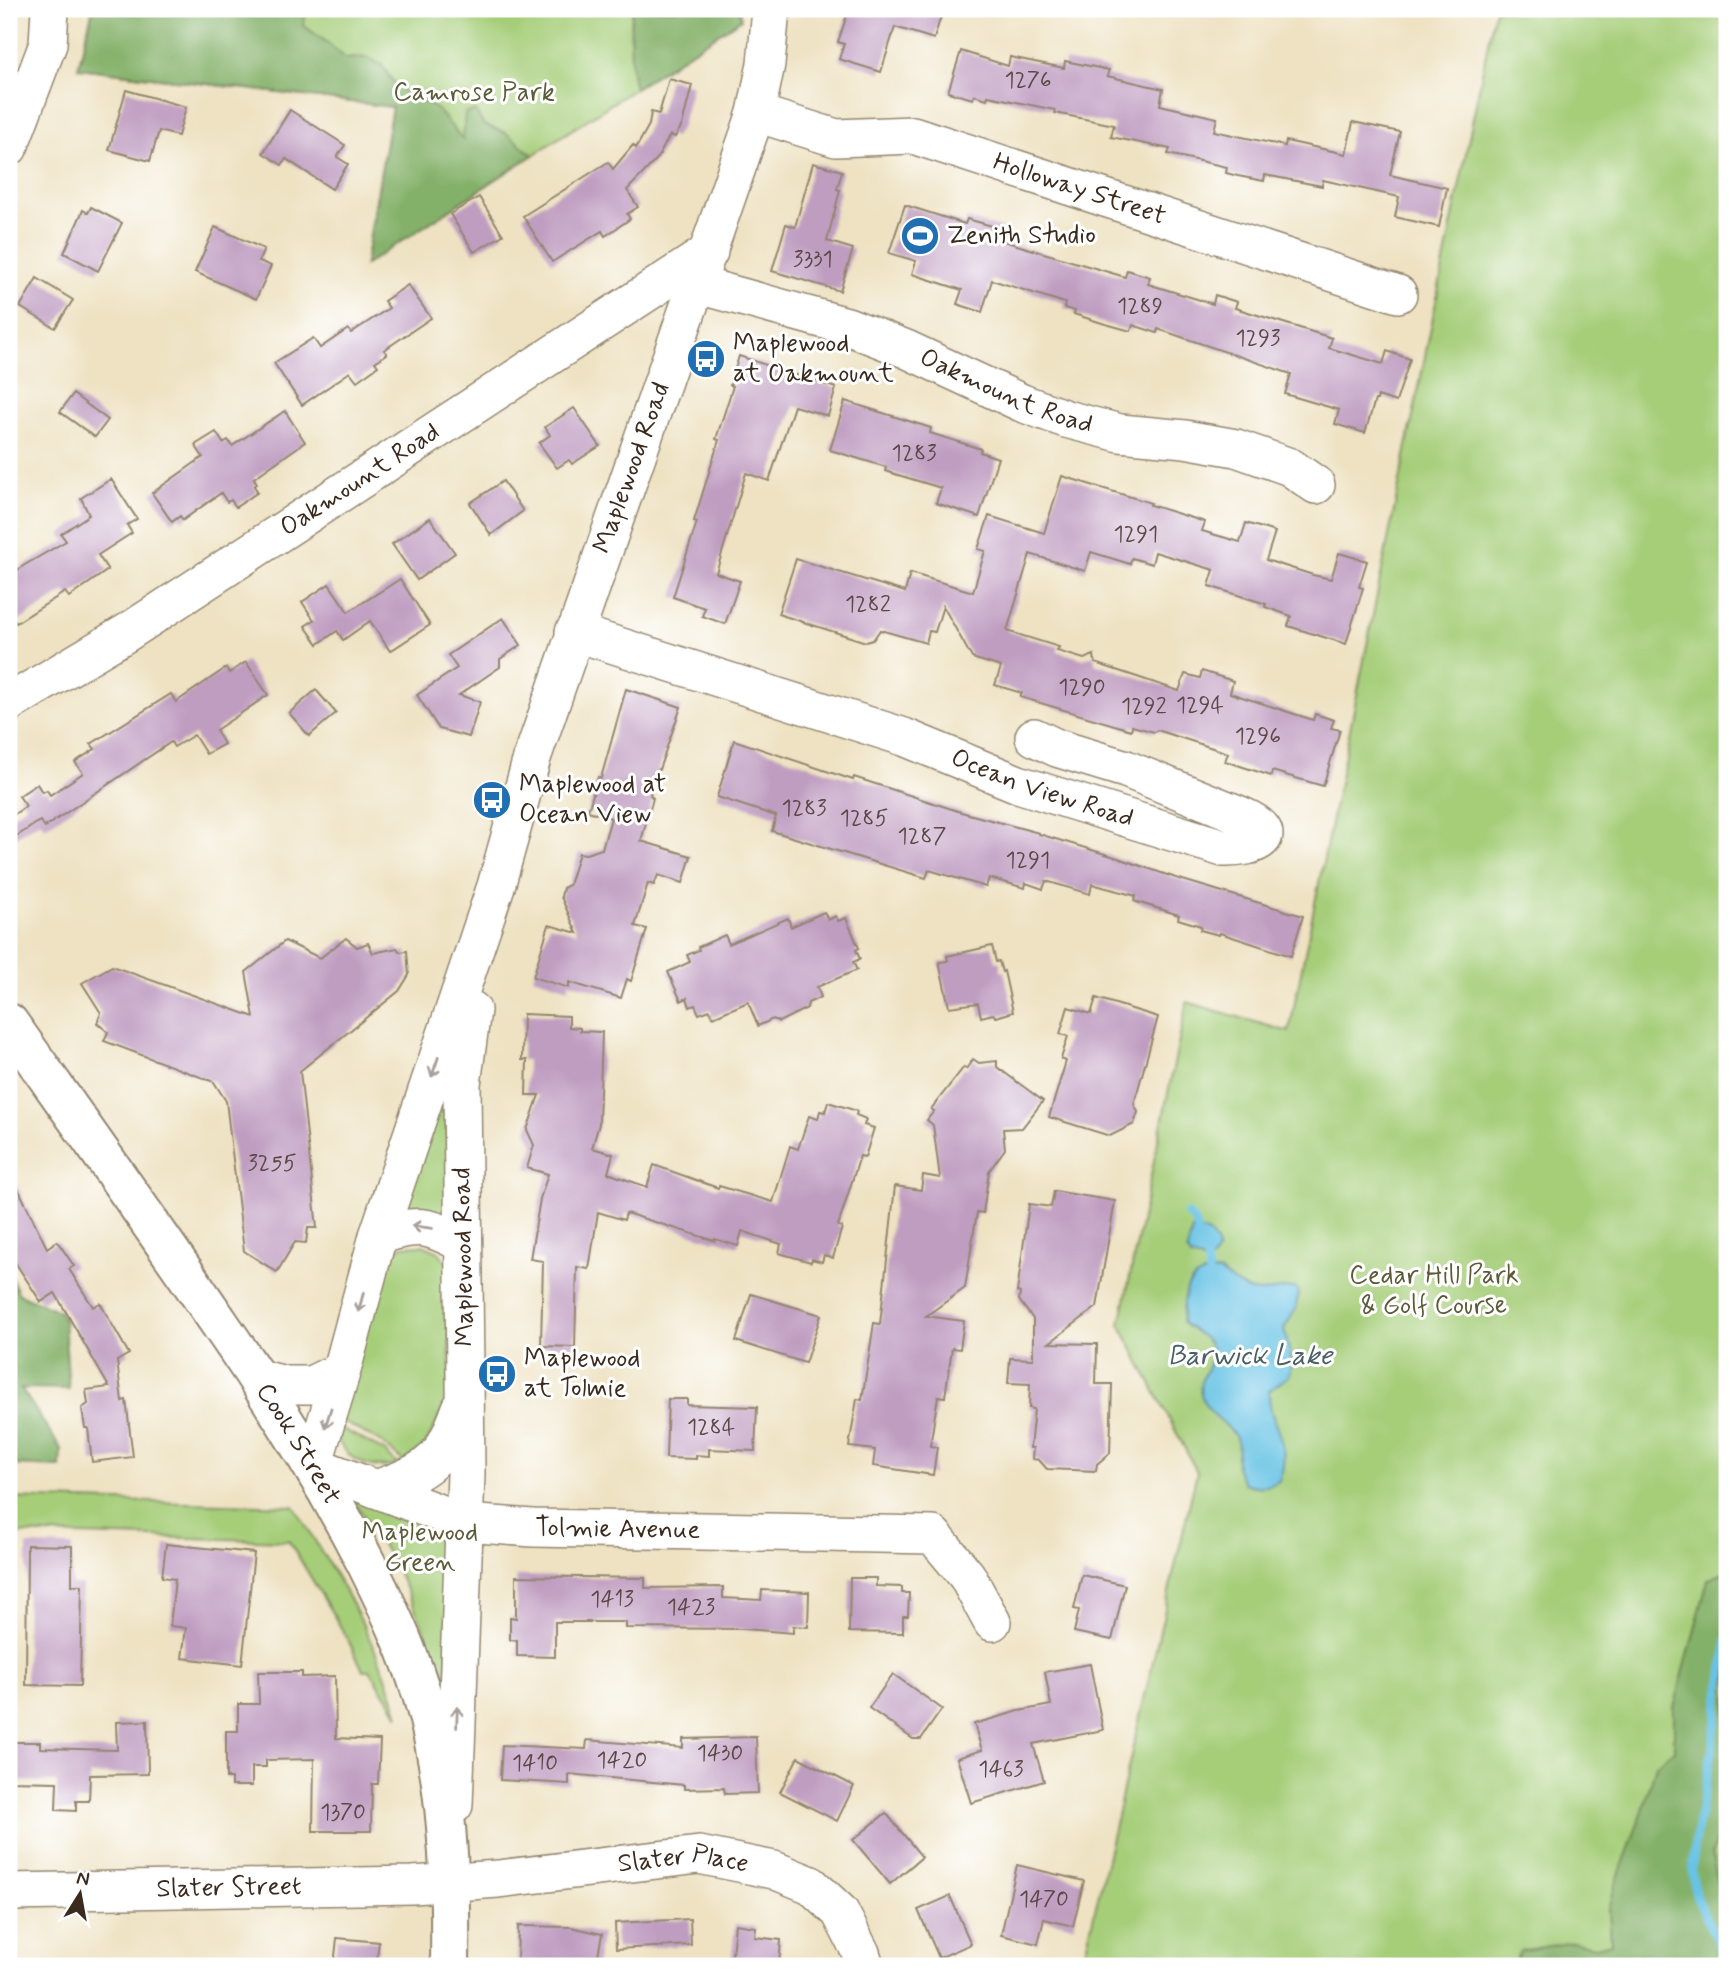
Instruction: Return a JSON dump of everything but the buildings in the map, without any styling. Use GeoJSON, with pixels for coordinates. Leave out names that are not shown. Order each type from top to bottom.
{"type":"FeatureCollection","features":[{"type":"Feature","properties":{"kind":"main road","name":"Cook Street"},"geometry":{"type":"LineString","coordinates":[[9,1023],[257,1378],[313,1465],[396,1621],[433,1737],[451,1883],[450,1966]]}},
{"type":"Feature","properties":{"kind":"street"},"geometry":{"type":"LineString","coordinates":[[9,148],[48,44],[50,9]]}},
{"type":"Feature","properties":{"kind":"street","name":"Maplewood Road"},"geometry":{"type":"LineString","coordinates":[[313,1465],[378,1236],[496,886],[532,758],[756,113],[766,64],[771,9]]}},
{"type":"Feature","properties":{"kind":"street","name":"Holloway Street"},"geometry":{"type":"LineString","coordinates":[[756,113],[836,138],[913,135],[1398,294]]}},
{"type":"Feature","properties":{"kind":"street","name":"Oakmount Road"},"geometry":{"type":"LineString","coordinates":[[9,703],[128,632],[703,268],[906,349],[1022,403],[1066,419],[1120,433],[1185,439],[1236,448],[1290,467],[1316,485]]}},
{"type":"Feature","properties":{"kind":"street","name":"Ocean View Road"},"geometry":{"type":"LineString","coordinates":[[574,632],[904,737],[1018,784],[1223,848],[1243,849],[1259,842],[1265,834],[1259,823],[1240,815],[1126,769],[1057,748],[1034,737]]}},
{"type":"Feature","properties":{"kind":"street","name":"Maplewood Road"},"geometry":{"type":"LineString","coordinates":[[451,1883],[466,1474],[463,1084],[475,985],[496,886]]}},
{"type":"Feature","properties":{"kind":"street"},"geometry":{"type":"LineString","coordinates":[[378,1236],[408,1226],[437,1229],[463,1244]]}},
{"type":"Feature","properties":{"kind":"street"},"geometry":{"type":"LineString","coordinates":[[257,1378],[285,1385],[311,1385],[342,1370]]}},
{"type":"Feature","properties":{"kind":"street"},"geometry":{"type":"LineString","coordinates":[[376,1489],[417,1475],[432,1461],[450,1438],[466,1395]]}},
{"type":"Feature","properties":{"kind":"street","name":"Tolmie Avenue"},"geometry":{"type":"LineString","coordinates":[[313,1465],[465,1523],[533,1528],[933,1535],[967,1576],[992,1622]]}},
{"type":"Feature","properties":{"kind":"street"},"geometry":{"type":"LineString","coordinates":[[466,1474],[490,1501],[533,1528]]}},
{"type":"Feature","properties":{"kind":"street","name":"Slater Place"},"geometry":{"type":"LineString","coordinates":[[451,1883],[698,1855],[774,1870],[811,1885],[840,1913],[865,1966]]}},
{"type":"Feature","properties":{"kind":"street","name":"Slater Street"},"geometry":{"type":"LineString","coordinates":[[9,1892],[451,1883]]}},
{"type":"Feature","properties":{"kind":"green space","name":"Camrose Park"},"geometry":{"type":"Polygon","coordinates":[[[93,9],[739,9],[741,19],[365,265],[392,107],[78,68],[93,9]]]}},
{"type":"Feature","properties":{"kind":"green space"},"geometry":{"type":"Polygon","coordinates":[[[93,9],[307,9],[303,25],[346,59],[366,57],[382,65],[393,82],[411,96],[437,109],[463,140],[465,113],[475,111],[484,125],[506,133],[533,155],[365,265],[392,107],[78,68],[93,9]]]}},
{"type":"Feature","properties":{"kind":"green space"},"geometry":{"type":"Polygon","coordinates":[[[633,9],[739,9],[741,19],[635,88],[631,48],[633,9]]]}},
{"type":"Feature","properties":{"kind":"green space","name":"Cedar Hill Park & Golf Course"},"geometry":{"type":"Polygon","coordinates":[[[1495,9],[1727,9],[1727,1966],[1082,1966],[1197,1472],[1120,1324],[1187,1002],[1289,1032],[1495,9]]]}},
{"type":"Feature","properties":{"kind":"green space"},"geometry":{"type":"Polygon","coordinates":[[[446,1069],[450,1220],[400,1213],[446,1069]]]}},
{"type":"Feature","properties":{"kind":"green space"},"geometry":{"type":"Polygon","coordinates":[[[423,1245],[439,1252],[449,1266],[450,1394],[426,1444],[404,1462],[381,1442],[336,1418],[388,1256],[403,1246],[423,1245]]]}},
{"type":"Feature","properties":{"kind":"green space"},"geometry":{"type":"Polygon","coordinates":[[[9,1273],[19,1294],[59,1311],[64,1321],[69,1389],[21,1388],[61,1449],[60,1467],[9,1465],[9,1273]]]}},
{"type":"Feature","properties":{"kind":"green space"},"geometry":{"type":"Polygon","coordinates":[[[335,1425],[384,1451],[398,1465],[376,1466],[356,1460],[341,1446],[335,1425]]]}},
{"type":"Feature","properties":{"kind":"green space","name":"Maplewood Green"},"geometry":{"type":"Polygon","coordinates":[[[345,1488],[449,1525],[447,1692],[400,1578],[345,1488]]]}},
{"type":"Feature","properties":{"kind":"green space","name":"Maplewood Green"},"geometry":{"type":"Polygon","coordinates":[[[9,1498],[294,1506],[367,1633],[399,1716],[370,1670],[363,1670],[346,1636],[289,1541],[9,1533],[9,1498]]]}},
{"type":"Feature","properties":{"kind":"green space"},"geometry":{"type":"Polygon","coordinates":[[[1727,1570],[1727,1801],[1712,1855],[1721,1898],[1727,1906],[1727,1966],[1513,1966],[1520,1951],[1573,1942],[1596,1947],[1611,1943],[1609,1909],[1615,1886],[1643,1810],[1656,1765],[1674,1750],[1674,1708],[1708,1580],[1727,1570]]]}},
{"type":"Feature","properties":{"kind":"water"},"geometry":{"type":"Polygon","coordinates":[[[1192,1230],[1206,1233],[1215,1241],[1217,1252],[1207,1262],[1191,1257],[1187,1250],[1192,1230]]]}},
{"type":"Feature","properties":{"kind":"water","name":"Barwick Lake"},"geometry":{"type":"Polygon","coordinates":[[[1209,1272],[1220,1272],[1238,1285],[1256,1292],[1295,1288],[1298,1292],[1296,1309],[1284,1329],[1292,1361],[1289,1376],[1269,1391],[1272,1415],[1284,1455],[1279,1481],[1270,1485],[1244,1483],[1237,1469],[1238,1444],[1235,1436],[1203,1401],[1200,1387],[1212,1355],[1211,1349],[1205,1339],[1182,1322],[1184,1297],[1189,1285],[1193,1279],[1209,1272]]]}},
{"type":"Feature","properties":{"kind":"waterway"},"geometry":{"type":"LineString","coordinates":[[1187,1214],[1197,1229]]}},
{"type":"Feature","properties":{"kind":"waterway"},"geometry":{"type":"LineString","coordinates":[[1207,1262],[1209,1272]]}},
{"type":"Feature","properties":{"kind":"waterway"},"geometry":{"type":"LineString","coordinates":[[1727,1641],[1692,1872],[1696,1897],[1721,1949],[1727,1955]]}},
{"type":"Feature","properties":{"kind":"place","name":"Zenith Studio"},"geometry":{"type":"Point","coordinates":[920,236]}},
{"type":"Feature","properties":{"kind":"place","name":"Maplewood at Oakmount"},"geometry":{"type":"Point","coordinates":[706,359]}},
{"type":"Feature","properties":{"kind":"place","name":"Maplewood at Ocean View"},"geometry":{"type":"Point","coordinates":[492,800]}},
{"type":"Feature","properties":{"kind":"place","name":"Maplewood at Tolmie"},"geometry":{"type":"Point","coordinates":[497,1374]}}]}
